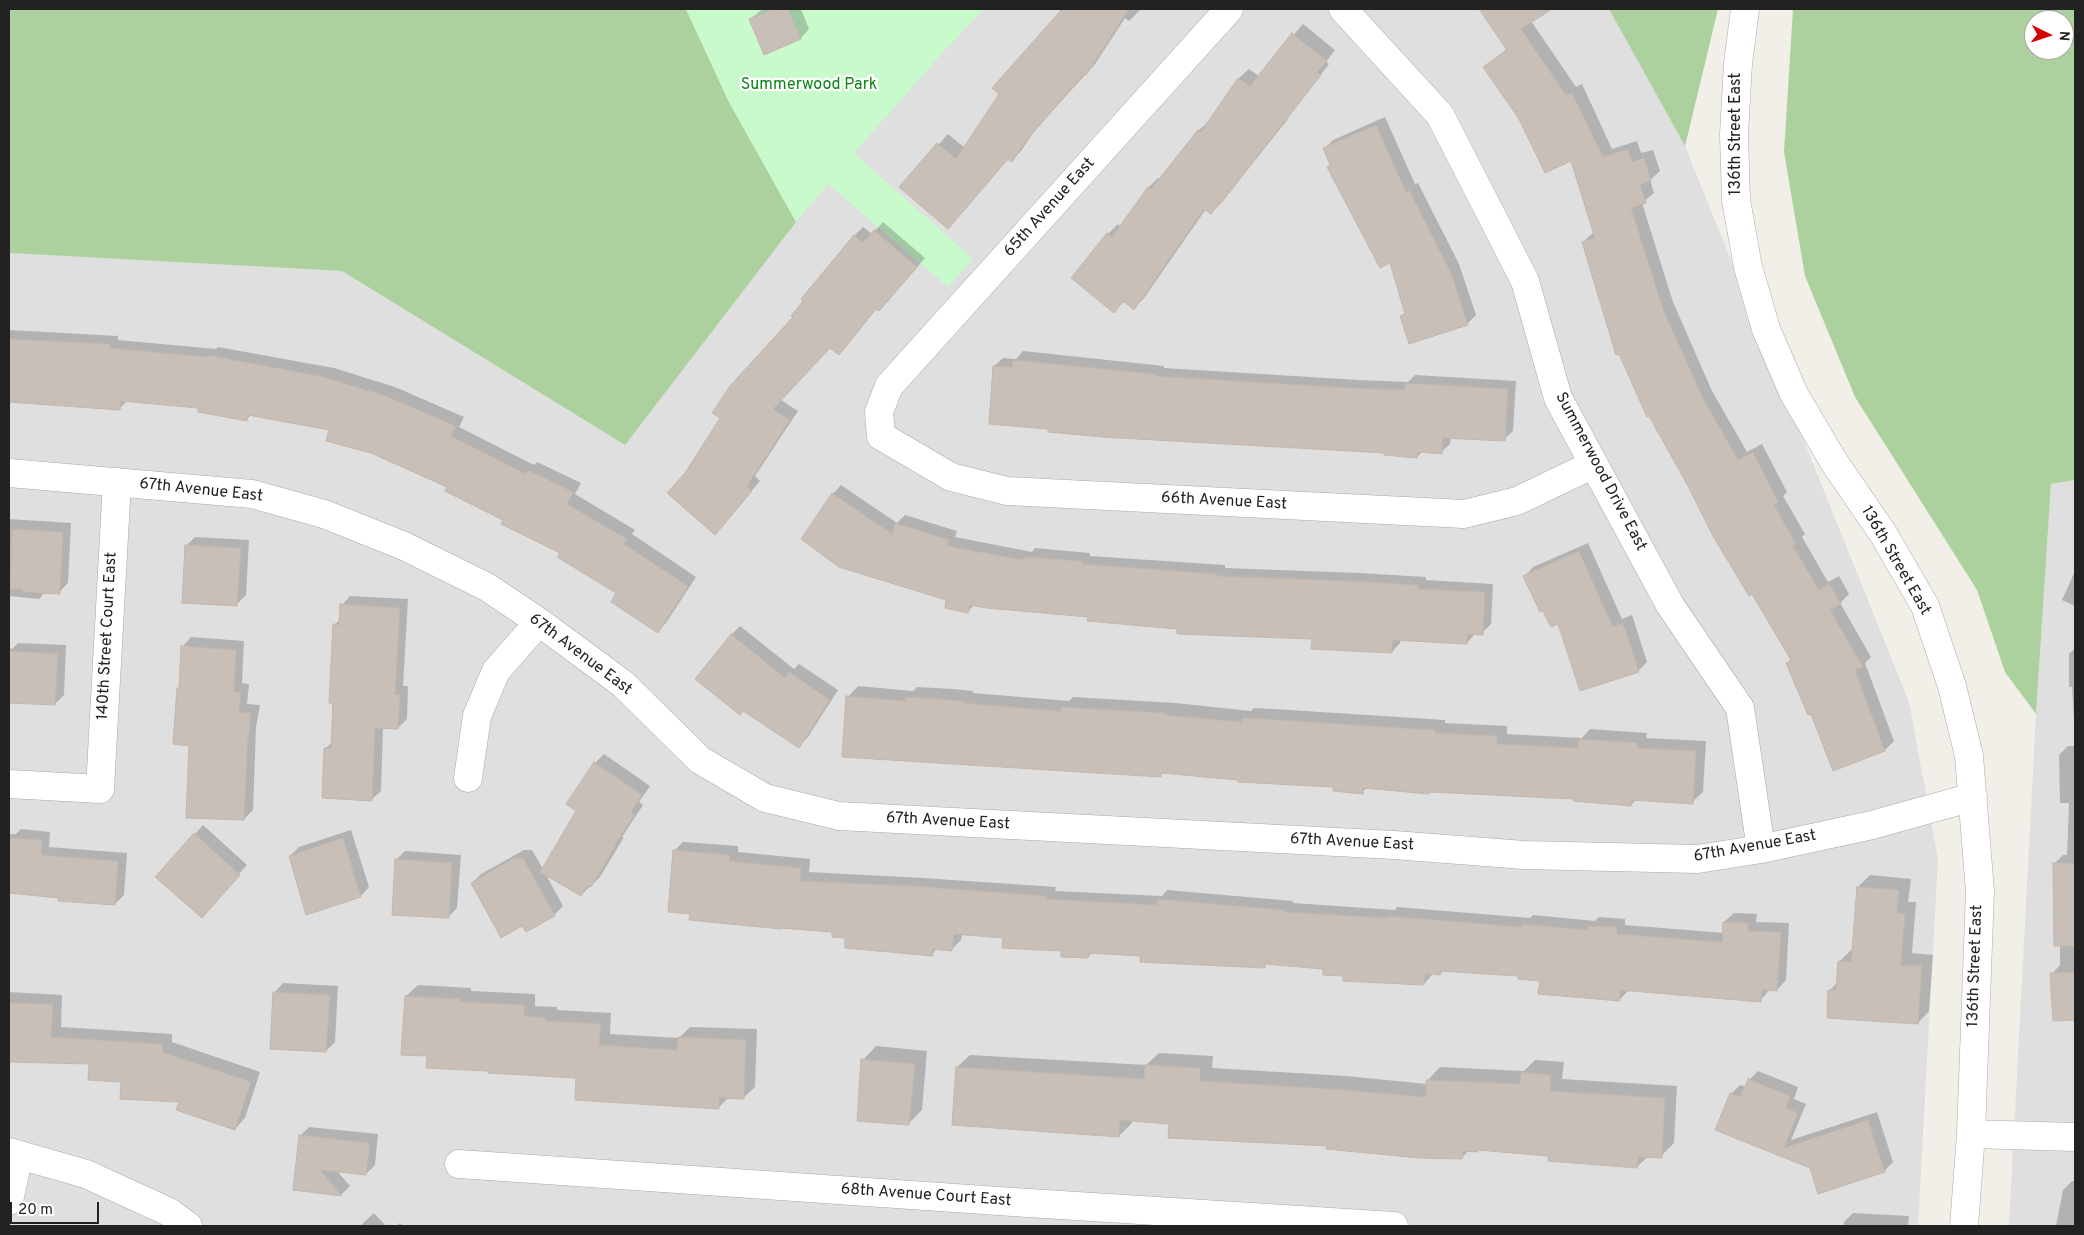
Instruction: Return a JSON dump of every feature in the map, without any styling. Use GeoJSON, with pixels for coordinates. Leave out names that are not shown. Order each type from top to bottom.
{"type":"FeatureCollection","features":[{"type":"Feature","properties":{"kind":"street","name":"65th Avenue East"},"geometry":{"type":"LineString","coordinates":[[879,412],[889,386],[1230,9]]}},
{"type":"Feature","properties":{"kind":"street","name":"Summerwood Drive East"},"geometry":{"type":"LineString","coordinates":[[1343,9],[1440,115],[1525,281],[1558,398],[1670,605],[1740,708],[1761,849]]}},
{"type":"Feature","properties":{"kind":"street","name":"136th Street East"},"geometry":{"type":"LineString","coordinates":[[1745,9],[1738,64],[1734,134],[1736,200],[1748,267],[1766,329],[1794,394],[1834,462],[1884,535],[1925,606],[1952,686],[1969,756],[1980,891],[1971,1134],[1964,1226]]}},
{"type":"Feature","properties":{"kind":"street","name":"66th Avenue East"},"geometry":{"type":"LineString","coordinates":[[879,412],[881,436],[951,477],[1007,491],[1464,514],[1516,501],[1594,464]]}},
{"type":"Feature","properties":{"kind":"street","name":"67th Avenue East"},"geometry":{"type":"LineString","coordinates":[[9,473],[252,494],[324,514],[404,546],[487,587],[539,622],[623,684],[700,760],[765,798],[839,816],[1384,844],[1524,855],[1698,859],[1761,849],[1872,824],[1973,797]]}},
{"type":"Feature","properties":{"kind":"street","name":"140th Street Court East"},"geometry":{"type":"LineString","coordinates":[[9,784],[100,789],[117,482]]}},
{"type":"Feature","properties":{"kind":"street"},"geometry":{"type":"LineString","coordinates":[[468,778],[477,716],[496,671],[539,622]]}},
{"type":"Feature","properties":{"kind":"street"},"geometry":{"type":"LineString","coordinates":[[1971,1134],[2075,1137]]}},
{"type":"Feature","properties":{"kind":"street"},"geometry":{"type":"LineString","coordinates":[[9,1201],[14,1153],[86,1174],[169,1212],[188,1226]]}},
{"type":"Feature","properties":{"kind":"street","name":"68th Avenue Court East"},"geometry":{"type":"LineString","coordinates":[[459,1164],[1012,1214],[1394,1226]]}},
{"type":"Feature","properties":{"kind":"shaded area"},"geometry":{"type":"Polygon","coordinates":[[[686,9],[1718,9],[1685,146],[1909,702],[1938,859],[1918,1226],[9,1226],[9,253],[342,271],[625,445],[729,102],[686,9]]]}},
{"type":"Feature","properties":{"kind":"shaded area"},"geometry":{"type":"Polygon","coordinates":[[[2075,480],[2075,1226],[2009,1226],[2036,714],[2051,484],[2075,480]]]}},
{"type":"Feature","properties":{"kind":"green space"},"geometry":{"type":"Polygon","coordinates":[[[9,9],[686,9],[729,102],[796,222],[625,445],[342,271],[9,253],[9,9]]]}},
{"type":"Feature","properties":{"kind":"green space","name":"Summerwood Park"},"geometry":{"type":"Polygon","coordinates":[[[686,9],[984,9],[944,51],[854,153],[973,259],[948,287],[828,184],[796,222],[729,102],[686,9]]]}},
{"type":"Feature","properties":{"kind":"green space"},"geometry":{"type":"Polygon","coordinates":[[[1609,9],[1718,9],[1685,146],[1609,9]]]}},
{"type":"Feature","properties":{"kind":"green space"},"geometry":{"type":"Polygon","coordinates":[[[1793,9],[2075,9],[2075,480],[2051,484],[2036,714],[2005,672],[1977,590],[1855,397],[1805,276],[1784,152],[1793,9]]]}},
{"type":"Feature","properties":{"kind":"building"},"geometry":{"type":"Polygon","coordinates":[[[773,9],[788,9],[801,39],[764,55],[749,19],[773,9]]]}},
{"type":"Feature","properties":{"kind":"building"},"geometry":{"type":"Polygon","coordinates":[[[1062,9],[1129,9],[1086,75],[1084,74],[1025,142],[1012,162],[1008,159],[948,229],[899,187],[937,143],[956,159],[999,94],[992,88],[1062,9]]]}},
{"type":"Feature","properties":{"kind":"building"},"geometry":{"type":"Polygon","coordinates":[[[1479,9],[1552,9],[1521,29],[1566,95],[1572,93],[1603,157],[1628,149],[1632,162],[1644,158],[1651,181],[1640,185],[1646,203],[1631,208],[1664,312],[1704,400],[1738,460],[1753,452],[1778,502],[1774,505],[1796,544],[1793,546],[1819,590],[1829,584],[1841,604],[1830,610],[1863,667],[1855,670],[1885,751],[1833,771],[1811,714],[1808,715],[1786,663],[1791,660],[1752,594],[1749,596],[1713,536],[1688,486],[1649,416],[1647,417],[1619,354],[1616,355],[1582,242],[1595,238],[1571,161],[1545,173],[1519,119],[1483,67],[1507,50],[1479,9]]]}},
{"type":"Feature","properties":{"kind":"building"},"geometry":{"type":"Polygon","coordinates":[[[1292,33],[1327,61],[1317,72],[1321,75],[1221,203],[1211,214],[1204,209],[1134,310],[1123,301],[1114,313],[1071,278],[1107,233],[1112,237],[1148,187],[1151,189],[1198,130],[1201,132],[1238,78],[1250,86],[1292,33]]]}},
{"type":"Feature","properties":{"kind":"building"},"geometry":{"type":"Polygon","coordinates":[[[1376,125],[1406,192],[1409,190],[1451,273],[1468,325],[1409,344],[1400,316],[1405,314],[1390,263],[1380,268],[1327,167],[1330,165],[1323,148],[1376,125]]]}},
{"type":"Feature","properties":{"kind":"building"},"geometry":{"type":"Polygon","coordinates":[[[874,230],[917,267],[879,311],[876,309],[839,355],[830,348],[773,409],[790,420],[747,486],[752,491],[715,535],[667,493],[685,473],[720,418],[712,413],[730,386],[793,317],[791,316],[803,301],[801,299],[854,235],[863,243],[874,230]]]}},
{"type":"Feature","properties":{"kind":"building"},"geometry":{"type":"Polygon","coordinates":[[[9,339],[110,344],[109,348],[208,357],[208,355],[324,377],[386,396],[456,426],[451,436],[526,474],[528,470],[573,492],[567,504],[627,539],[624,544],[688,586],[658,633],[611,602],[616,593],[557,557],[560,553],[501,524],[503,520],[445,491],[447,487],[371,453],[326,441],[329,430],[248,415],[247,421],[198,412],[198,408],[121,401],[120,410],[9,402],[9,339]]]}},
{"type":"Feature","properties":{"kind":"building"},"geometry":{"type":"Polygon","coordinates":[[[1013,360],[1156,374],[1156,376],[1350,388],[1404,390],[1405,383],[1508,389],[1505,441],[1443,438],[1442,454],[1418,452],[1417,458],[1384,455],[1384,453],[1103,437],[1048,432],[1048,429],[989,424],[993,366],[1012,367],[1013,360]]]}},
{"type":"Feature","properties":{"kind":"building"},"geometry":{"type":"Polygon","coordinates":[[[832,493],[892,534],[895,523],[949,540],[947,546],[1024,560],[1025,557],[1082,561],[1082,564],[1217,574],[1217,576],[1418,585],[1418,589],[1485,592],[1483,635],[1467,634],[1467,644],[1393,640],[1392,653],[1311,649],[1312,639],[1177,634],[1177,629],[1087,621],[1088,617],[970,605],[968,613],[945,608],[946,600],[839,567],[801,539],[832,493]]]}},
{"type":"Feature","properties":{"kind":"building"},"geometry":{"type":"Polygon","coordinates":[[[12,529],[63,532],[60,594],[21,592],[22,589],[10,589],[12,529]]]}},
{"type":"Feature","properties":{"kind":"building"},"geometry":{"type":"Polygon","coordinates":[[[185,545],[241,548],[237,606],[182,603],[185,545]]]}},
{"type":"Feature","properties":{"kind":"building"},"geometry":{"type":"Polygon","coordinates":[[[1579,551],[1613,627],[1623,623],[1639,672],[1580,691],[1558,624],[1551,627],[1543,611],[1540,612],[1523,576],[1579,551]]]}},
{"type":"Feature","properties":{"kind":"building"},"geometry":{"type":"Polygon","coordinates":[[[340,604],[400,608],[395,694],[400,695],[398,729],[375,728],[372,801],[322,798],[324,748],[331,748],[333,703],[329,703],[333,624],[339,625],[340,604]]]}},
{"type":"Feature","properties":{"kind":"building"},"geometry":{"type":"Polygon","coordinates":[[[731,634],[785,678],[789,672],[830,700],[799,748],[743,711],[740,715],[695,679],[731,634]]]}},
{"type":"Feature","properties":{"kind":"building"},"geometry":{"type":"Polygon","coordinates":[[[181,646],[236,650],[234,692],[241,692],[239,712],[251,713],[244,820],[186,818],[189,746],[173,744],[181,646]]]}},
{"type":"Feature","properties":{"kind":"building"},"geometry":{"type":"Polygon","coordinates":[[[9,651],[58,654],[55,705],[9,703],[9,651]]]}},
{"type":"Feature","properties":{"kind":"building"},"geometry":{"type":"Polygon","coordinates":[[[846,696],[905,701],[906,697],[942,699],[963,701],[963,703],[1061,711],[1061,707],[1166,713],[1165,715],[1242,722],[1242,718],[1435,730],[1435,733],[1497,736],[1497,744],[1578,748],[1579,739],[1637,743],[1637,748],[1696,751],[1693,804],[1632,800],[1631,806],[1573,801],[1574,799],[1430,792],[1429,794],[1363,788],[1363,794],[1333,791],[1333,787],[1238,782],[1238,780],[1161,773],[1161,777],[842,757],[846,696]]]}},
{"type":"Feature","properties":{"kind":"building"},"geometry":{"type":"Polygon","coordinates":[[[594,762],[642,795],[631,812],[635,815],[614,845],[616,845],[591,887],[588,885],[581,896],[540,872],[576,811],[566,804],[594,762]]]}},
{"type":"Feature","properties":{"kind":"building"},"geometry":{"type":"Polygon","coordinates":[[[194,833],[240,875],[202,918],[155,877],[194,833]]]}},
{"type":"Feature","properties":{"kind":"building"},"geometry":{"type":"Polygon","coordinates":[[[11,838],[42,840],[41,855],[118,861],[115,905],[58,901],[59,898],[9,893],[9,843],[11,838]]]}},
{"type":"Feature","properties":{"kind":"building"},"geometry":{"type":"Polygon","coordinates":[[[343,838],[361,897],[306,915],[289,856],[343,838]]]}},
{"type":"Feature","properties":{"kind":"building"},"geometry":{"type":"Polygon","coordinates":[[[673,850],[730,855],[729,861],[801,868],[800,881],[913,886],[1047,896],[1047,899],[1157,905],[1157,899],[1285,910],[1285,912],[1387,918],[1387,916],[1522,927],[1522,924],[1588,930],[1588,926],[1617,927],[1617,934],[1722,942],[1723,922],[1748,923],[1748,931],[1781,932],[1777,991],[1762,990],[1761,1002],[1620,990],[1620,1001],[1538,994],[1540,981],[1518,979],[1518,976],[1440,971],[1440,975],[1425,974],[1424,985],[1343,981],[1343,976],[1323,975],[1323,969],[1265,964],[1265,968],[1140,962],[1140,956],[1089,953],[1088,958],[1061,957],[1061,951],[1002,948],[1003,938],[954,934],[952,951],[933,949],[933,956],[845,948],[845,938],[832,937],[832,932],[689,920],[690,914],[668,912],[673,850]]]}},
{"type":"Feature","properties":{"kind":"building"},"geometry":{"type":"Polygon","coordinates":[[[514,858],[523,858],[555,916],[526,932],[522,926],[501,938],[471,883],[514,858]]]}},
{"type":"Feature","properties":{"kind":"building"},"geometry":{"type":"Polygon","coordinates":[[[395,859],[452,863],[449,918],[392,915],[395,859]]]}},
{"type":"Feature","properties":{"kind":"building"},"geometry":{"type":"Polygon","coordinates":[[[2053,863],[2075,863],[2075,946],[2054,946],[2053,863]]]}},
{"type":"Feature","properties":{"kind":"building"},"geometry":{"type":"Polygon","coordinates":[[[1857,887],[1899,890],[1897,913],[1905,914],[1901,965],[1922,966],[1918,1024],[1827,1018],[1828,990],[1836,990],[1838,961],[1851,962],[1857,887]]]}},
{"type":"Feature","properties":{"kind":"building"},"geometry":{"type":"Polygon","coordinates":[[[2075,972],[2075,1020],[2053,1021],[2050,973],[2075,972]]]}},
{"type":"Feature","properties":{"kind":"building"},"geometry":{"type":"Polygon","coordinates":[[[273,992],[330,995],[326,1052],[270,1049],[273,992]]]}},
{"type":"Feature","properties":{"kind":"building"},"geometry":{"type":"Polygon","coordinates":[[[405,996],[461,999],[460,1002],[525,1005],[524,1016],[546,1018],[546,1021],[601,1024],[599,1045],[677,1050],[678,1037],[746,1040],[744,1099],[719,1098],[719,1109],[575,1100],[576,1078],[426,1068],[427,1056],[401,1055],[405,996]]]}},
{"type":"Feature","properties":{"kind":"building"},"geometry":{"type":"Polygon","coordinates":[[[9,1003],[53,1004],[51,1037],[163,1044],[162,1052],[251,1082],[235,1130],[176,1110],[179,1102],[120,1099],[121,1082],[88,1080],[89,1064],[9,1062],[9,1003]]]}},
{"type":"Feature","properties":{"kind":"building"},"geometry":{"type":"Polygon","coordinates":[[[861,1059],[915,1064],[909,1125],[857,1121],[861,1059]]]}},
{"type":"Feature","properties":{"kind":"building"},"geometry":{"type":"Polygon","coordinates":[[[1145,1065],[1200,1068],[1200,1081],[1426,1097],[1426,1080],[1520,1084],[1521,1072],[1551,1075],[1550,1091],[1665,1098],[1662,1158],[1638,1157],[1637,1168],[1548,1161],[1548,1156],[1478,1150],[1478,1152],[1463,1151],[1462,1159],[1419,1158],[1326,1149],[1327,1146],[1168,1138],[1169,1124],[1120,1120],[1119,1137],[952,1125],[956,1067],[1144,1079],[1145,1065]]]}},
{"type":"Feature","properties":{"kind":"building"},"geometry":{"type":"Polygon","coordinates":[[[1748,1079],[1790,1096],[1786,1108],[1798,1113],[1784,1148],[1868,1120],[1885,1172],[1818,1194],[1810,1168],[1715,1130],[1730,1093],[1740,1097],[1748,1079]]]}},
{"type":"Feature","properties":{"kind":"building"},"geometry":{"type":"Polygon","coordinates":[[[299,1135],[370,1143],[366,1175],[320,1170],[342,1196],[293,1190],[299,1135]]]}}]}
